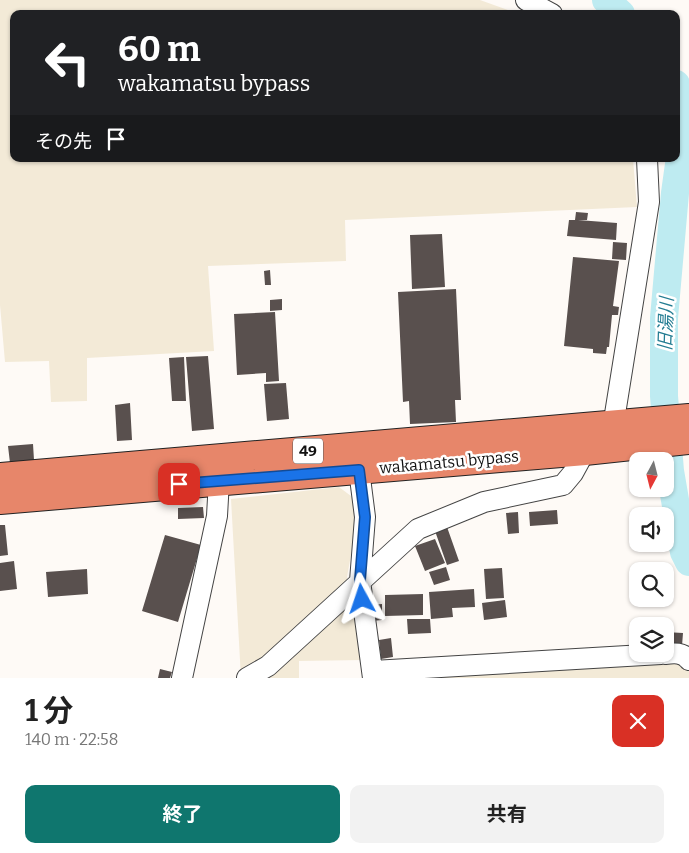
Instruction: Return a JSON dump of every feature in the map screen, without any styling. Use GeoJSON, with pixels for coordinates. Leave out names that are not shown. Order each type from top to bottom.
{"type":"FeatureCollection","features":[{"type":"Feature","properties":{"kind":"highway","name":"wakamatsu bypass"},"geometry":{"type":"LineString","coordinates":[[0,477],[616,429],[689,418]]}},
{"type":"Feature","properties":{"kind":"highway","name":"wakamatsu bypass"},"geometry":{"type":"LineString","coordinates":[[0,500],[219,480],[585,451],[616,429],[689,440]]}},
{"type":"Feature","properties":{"kind":"street"},"geometry":{"type":"LineString","coordinates":[[526,0],[545,10]]}},
{"type":"Feature","properties":{"kind":"street"},"geometry":{"type":"LineString","coordinates":[[616,429],[649,202],[647,162]]}},
{"type":"Feature","properties":{"kind":"street"},"geometry":{"type":"LineString","coordinates":[[247,678],[268,666],[418,529],[484,502],[563,485],[573,474],[585,451]]}},
{"type":"Feature","properties":{"kind":"street"},"geometry":{"type":"LineString","coordinates":[[359,470],[365,517],[360,580],[373,674],[629,656]]}},
{"type":"Feature","properties":{"kind":"street"},"geometry":{"type":"LineString","coordinates":[[182,678],[218,516],[219,480]]}},
{"type":"Feature","properties":{"kind":"street"},"geometry":{"type":"LineString","coordinates":[[674,653],[686,655],[689,660]]}},
{"type":"Feature","properties":{"kind":"shaded area"},"geometry":{"type":"Polygon","coordinates":[[[0,0],[480,0],[508,10],[10,10],[10,162],[633,162],[637,207],[345,220],[346,261],[208,266],[214,351],[87,358],[87,401],[51,402],[49,361],[5,362],[0,305],[0,0]]]}},
{"type":"Feature","properties":{"kind":"shaded area"},"geometry":{"type":"Polygon","coordinates":[[[339,487],[351,496],[355,505],[355,532],[347,577],[363,660],[299,661],[299,678],[241,678],[231,499],[339,487]]]}},
{"type":"Feature","properties":{"kind":"shaded area"},"geometry":{"type":"Polygon","coordinates":[[[674,657],[689,666],[689,678],[375,678],[629,659],[629,662],[674,662],[674,657]]]}},
{"type":"Feature","properties":{"kind":"building"},"geometry":{"type":"Polygon","coordinates":[[[576,212],[588,213],[587,220],[578,220],[617,223],[616,240],[567,236],[569,220],[575,220],[576,212]]]}},
{"type":"Feature","properties":{"kind":"building"},"geometry":{"type":"Polygon","coordinates":[[[442,234],[445,287],[412,289],[410,235],[442,234]]]}},
{"type":"Feature","properties":{"kind":"building"},"geometry":{"type":"Polygon","coordinates":[[[613,242],[627,243],[626,260],[612,259],[613,242]]]}},
{"type":"Feature","properties":{"kind":"building"},"geometry":{"type":"Polygon","coordinates":[[[573,257],[619,261],[613,306],[619,307],[618,315],[612,315],[609,347],[607,347],[606,354],[593,353],[593,349],[564,346],[573,257]]]}},
{"type":"Feature","properties":{"kind":"building"},"geometry":{"type":"Polygon","coordinates":[[[270,270],[271,285],[265,285],[264,271],[270,270]]]}},
{"type":"Feature","properties":{"kind":"building"},"geometry":{"type":"Polygon","coordinates":[[[456,289],[461,400],[455,400],[456,422],[410,424],[409,401],[403,402],[398,292],[456,289]]]}},
{"type":"Feature","properties":{"kind":"building"},"geometry":{"type":"Polygon","coordinates":[[[282,299],[282,310],[270,311],[270,300],[282,299]]]}},
{"type":"Feature","properties":{"kind":"building"},"geometry":{"type":"Polygon","coordinates":[[[275,312],[279,381],[266,382],[266,373],[237,375],[234,314],[275,312]]]}},
{"type":"Feature","properties":{"kind":"building"},"geometry":{"type":"Polygon","coordinates":[[[208,356],[214,429],[192,431],[186,357],[208,356]]]}},
{"type":"Feature","properties":{"kind":"building"},"geometry":{"type":"Polygon","coordinates":[[[184,357],[186,401],[172,401],[169,358],[184,357]]]}},
{"type":"Feature","properties":{"kind":"building"},"geometry":{"type":"Polygon","coordinates":[[[286,383],[289,419],[267,421],[264,384],[286,383]]]}},
{"type":"Feature","properties":{"kind":"building"},"geometry":{"type":"Polygon","coordinates":[[[130,403],[132,440],[117,441],[115,405],[130,403]]]}},
{"type":"Feature","properties":{"kind":"building"},"geometry":{"type":"Polygon","coordinates":[[[33,444],[34,460],[10,463],[8,446],[33,444]]]}},
{"type":"Feature","properties":{"kind":"building"},"geometry":{"type":"Polygon","coordinates":[[[203,507],[204,518],[178,519],[178,508],[203,507]]]}},
{"type":"Feature","properties":{"kind":"building"},"geometry":{"type":"Polygon","coordinates":[[[557,510],[558,524],[530,526],[529,512],[557,510]]]}},
{"type":"Feature","properties":{"kind":"building"},"geometry":{"type":"Polygon","coordinates":[[[518,512],[519,533],[508,534],[506,513],[518,512]]]}},
{"type":"Feature","properties":{"kind":"building"},"geometry":{"type":"Polygon","coordinates":[[[0,525],[5,525],[8,555],[0,556],[0,525]]]}},
{"type":"Feature","properties":{"kind":"building"},"geometry":{"type":"Polygon","coordinates":[[[447,527],[459,561],[447,565],[435,531],[447,527]]]}},
{"type":"Feature","properties":{"kind":"building"},"geometry":{"type":"Polygon","coordinates":[[[165,535],[201,545],[178,622],[142,611],[165,535]]]}},
{"type":"Feature","properties":{"kind":"building"},"geometry":{"type":"Polygon","coordinates":[[[435,539],[445,563],[425,571],[415,546],[435,539]]]}},
{"type":"Feature","properties":{"kind":"building"},"geometry":{"type":"Polygon","coordinates":[[[14,561],[17,589],[0,591],[0,563],[14,561]]]}},
{"type":"Feature","properties":{"kind":"building"},"geometry":{"type":"Polygon","coordinates":[[[446,567],[450,580],[434,585],[429,572],[446,567]]]}},
{"type":"Feature","properties":{"kind":"building"},"geometry":{"type":"Polygon","coordinates":[[[502,568],[504,598],[486,599],[484,569],[502,568]]]}},
{"type":"Feature","properties":{"kind":"building"},"geometry":{"type":"Polygon","coordinates":[[[87,569],[88,594],[48,597],[46,572],[87,569]]]}},
{"type":"Feature","properties":{"kind":"building"},"geometry":{"type":"Polygon","coordinates":[[[474,589],[475,607],[452,608],[453,617],[431,619],[429,592],[474,589]]]}},
{"type":"Feature","properties":{"kind":"building"},"geometry":{"type":"Polygon","coordinates":[[[423,594],[423,615],[385,616],[385,595],[423,594]]]}},
{"type":"Feature","properties":{"kind":"building"},"geometry":{"type":"Polygon","coordinates":[[[505,600],[507,617],[484,620],[482,603],[505,600]]]}},
{"type":"Feature","properties":{"kind":"building"},"geometry":{"type":"Polygon","coordinates":[[[382,604],[382,620],[371,621],[370,605],[382,604]]]}},
{"type":"Feature","properties":{"kind":"building"},"geometry":{"type":"Polygon","coordinates":[[[407,619],[430,619],[431,633],[408,634],[407,619]]]}},
{"type":"Feature","properties":{"kind":"building"},"geometry":{"type":"Polygon","coordinates":[[[674,632],[683,633],[682,646],[674,646],[674,632]]]}},
{"type":"Feature","properties":{"kind":"building"},"geometry":{"type":"Polygon","coordinates":[[[391,638],[393,657],[381,659],[379,640],[391,638]]]}},
{"type":"Feature","properties":{"kind":"building"},"geometry":{"type":"Polygon","coordinates":[[[160,669],[172,672],[170,678],[158,678],[160,669]]]}},
{"type":"Feature","properties":{"kind":"waterway","name":"旧湯川"},"geometry":{"type":"LineString","coordinates":[[606,0],[617,10]]}},
{"type":"Feature","properties":{"kind":"waterway","name":"旧湯川"},"geometry":{"type":"LineString","coordinates":[[680,137],[680,157]]}},
{"type":"Feature","properties":{"kind":"waterway","name":"旧湯川"},"geometry":{"type":"LineString","coordinates":[[679,162],[664,318],[664,396],[670,471],[684,552],[689,562]]}},
{"type":"Feature","properties":{"kind":"route"},"geometry":{"type":"LineString","coordinates":[[179,484],[359,470],[365,517],[360,580],[362,599]]}}]}
